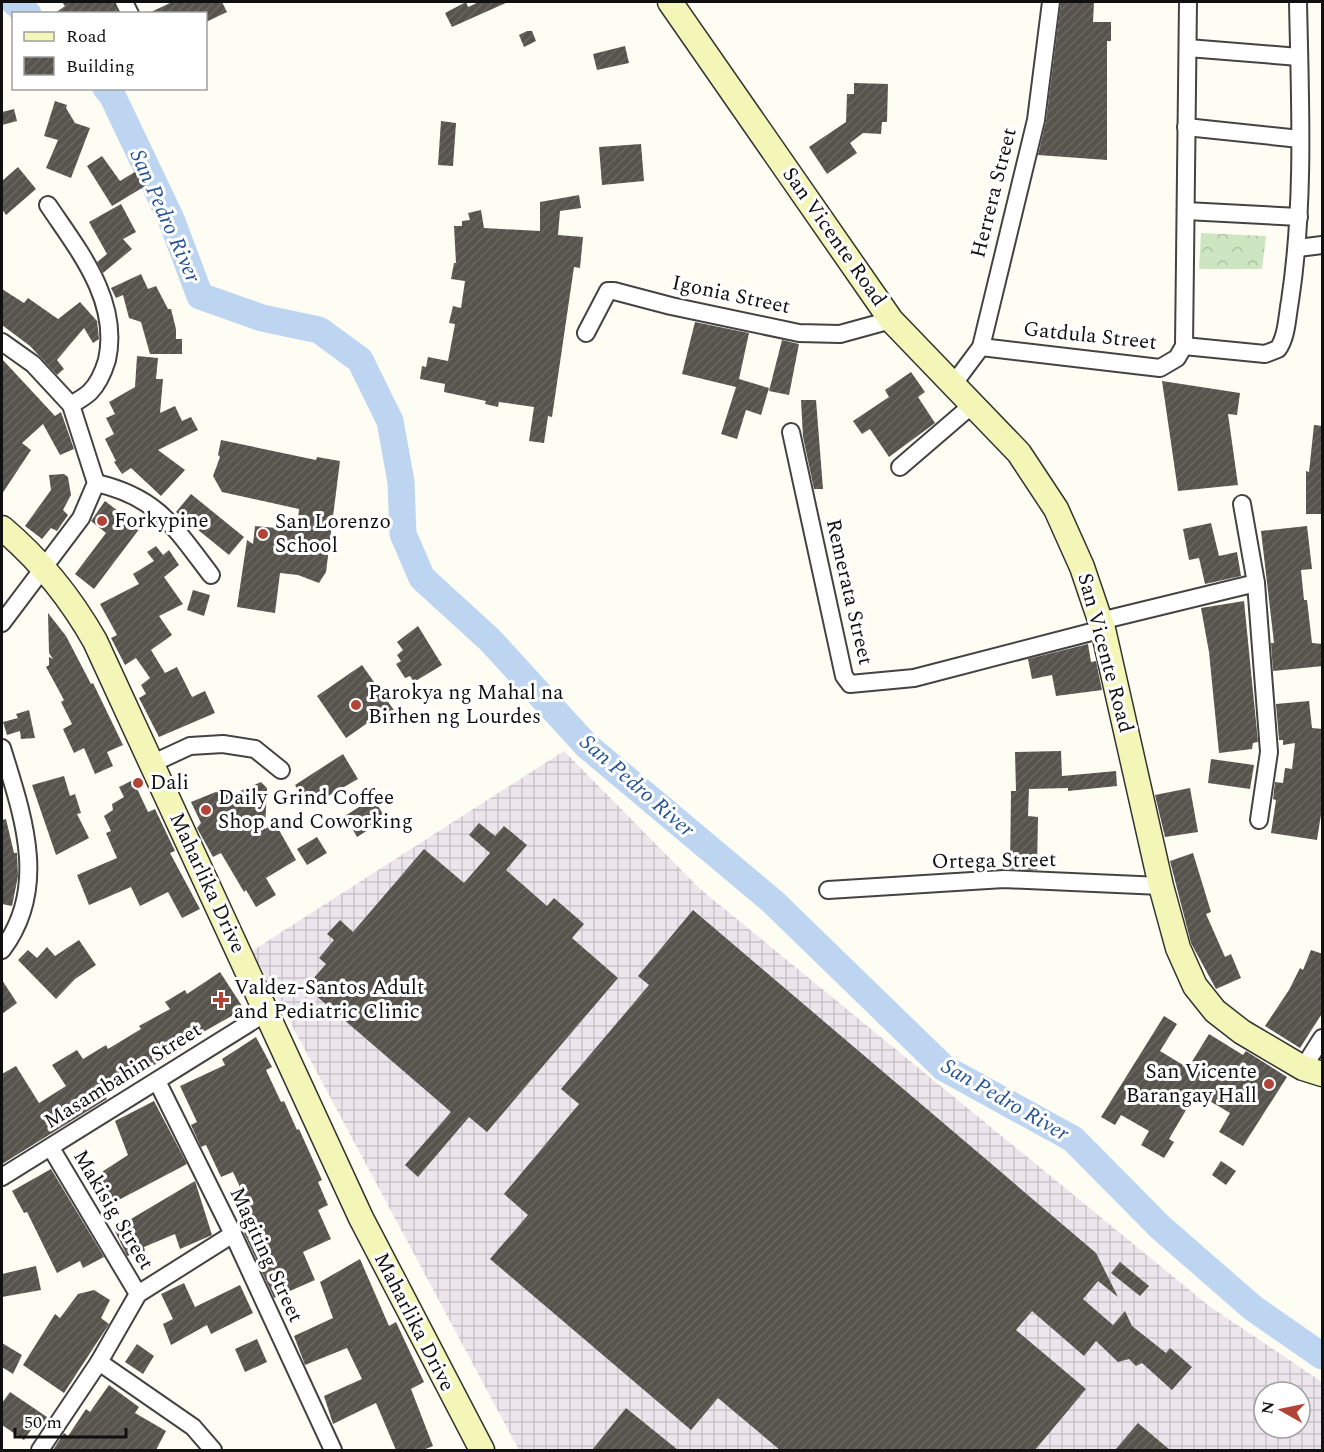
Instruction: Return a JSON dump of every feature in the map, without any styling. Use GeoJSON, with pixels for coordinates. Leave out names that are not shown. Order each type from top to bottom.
{"type":"FeatureCollection","features":[{"type":"Feature","properties":{"kind":"main road","name":"San Vicente Road"},"geometry":{"type":"LineString","coordinates":[[670,2],[891,320],[971,406],[1019,453],[1056,509],[1082,567],[1101,625],[1161,885],[1178,948],[1195,986],[1208,1002],[1242,1032],[1313,1071]]}},
{"type":"Feature","properties":{"kind":"main road","name":"Maharlika Drive"},"geometry":{"type":"LineString","coordinates":[[2,528],[43,567],[75,605],[95,641],[388,1274],[482,1450]]}},
{"type":"Feature","properties":{"kind":"street","name":"Herrera Street"},"geometry":{"type":"LineString","coordinates":[[952,386],[981,347],[1036,120],[1051,2]]}},
{"type":"Feature","properties":{"kind":"street"},"geometry":{"type":"LineString","coordinates":[[1188,2],[1184,346],[1265,354],[1278,349],[1285,335],[1298,248],[1300,139],[1298,2]]}},
{"type":"Feature","properties":{"kind":"street"},"geometry":{"type":"LineString","coordinates":[[1188,48],[1299,57]]}},
{"type":"Feature","properties":{"kind":"street"},"geometry":{"type":"LineString","coordinates":[[1186,127],[1300,139]]}},
{"type":"Feature","properties":{"kind":"street"},"geometry":{"type":"LineString","coordinates":[[48,205],[90,269],[108,314],[110,344],[105,369],[91,392],[71,405]]}},
{"type":"Feature","properties":{"kind":"street"},"geometry":{"type":"LineString","coordinates":[[1186,211],[1299,217]]}},
{"type":"Feature","properties":{"kind":"street"},"geometry":{"type":"LineString","coordinates":[[1298,248],[1323,245]]}},
{"type":"Feature","properties":{"kind":"street","name":"Igonia Street"},"geometry":{"type":"LineString","coordinates":[[586,333],[608,291],[799,333],[840,334],[891,320]]}},
{"type":"Feature","properties":{"kind":"street"},"geometry":{"type":"LineString","coordinates":[[2,342],[33,364],[71,405],[96,483],[81,518],[2,623]]}},
{"type":"Feature","properties":{"kind":"street","name":"Gatdula Street"},"geometry":{"type":"LineString","coordinates":[[981,347],[1160,368],[1177,358],[1184,346]]}},
{"type":"Feature","properties":{"kind":"street"},"geometry":{"type":"LineString","coordinates":[[900,467],[971,406]]}},
{"type":"Feature","properties":{"kind":"street","name":"Remerata Street"},"geometry":{"type":"LineString","coordinates":[[791,432],[844,676],[850,684],[914,678],[1101,625]]}},
{"type":"Feature","properties":{"kind":"street"},"geometry":{"type":"LineString","coordinates":[[96,483],[133,494],[167,518],[211,575]]}},
{"type":"Feature","properties":{"kind":"street"},"geometry":{"type":"LineString","coordinates":[[1242,504],[1256,583],[1269,752],[1259,820]]}},
{"type":"Feature","properties":{"kind":"street"},"geometry":{"type":"LineString","coordinates":[[1101,625],[1256,583]]}},
{"type":"Feature","properties":{"kind":"street"},"geometry":{"type":"LineString","coordinates":[[151,764],[190,746],[223,744],[255,749],[282,770]]}},
{"type":"Feature","properties":{"kind":"street"},"geometry":{"type":"LineString","coordinates":[[2,748],[6,780],[30,871],[27,901],[16,932],[2,951]]}},
{"type":"Feature","properties":{"kind":"street","name":"Ortega Street"},"geometry":{"type":"LineString","coordinates":[[828,890],[1004,879],[1161,885]]}},
{"type":"Feature","properties":{"kind":"street","name":"Masambahin Street"},"geometry":{"type":"LineString","coordinates":[[2,1178],[267,1012]]}},
{"type":"Feature","properties":{"kind":"street"},"geometry":{"type":"LineString","coordinates":[[1313,1071],[1323,1038]]}},
{"type":"Feature","properties":{"kind":"street","name":"Magiting Street"},"geometry":{"type":"LineString","coordinates":[[157,1081],[232,1234],[333,1450]]}},
{"type":"Feature","properties":{"kind":"street","name":"Makisig Street"},"geometry":{"type":"LineString","coordinates":[[51,1148],[138,1294]]}},
{"type":"Feature","properties":{"kind":"street"},"geometry":{"type":"LineString","coordinates":[[40,1450],[99,1362],[138,1294],[232,1234]]}},
{"type":"Feature","properties":{"kind":"street"},"geometry":{"type":"LineString","coordinates":[[99,1362],[193,1427],[213,1450]]}},
{"type":"Feature","properties":{"kind":"shaded area"},"geometry":{"type":"Polygon","coordinates":[[[564,751],[699,888],[1209,1306],[1322,1382],[1322,1450],[519,1450],[252,951],[564,751]]]}},
{"type":"Feature","properties":{"kind":"green space"},"geometry":{"type":"Polygon","coordinates":[[[1201,233],[1266,236],[1262,269],[1199,269],[1201,233]]]}},
{"type":"Feature","properties":{"kind":"building"},"geometry":{"type":"Polygon","coordinates":[[[62,2],[114,2],[117,12],[57,12],[65,6],[62,2]]]}},
{"type":"Feature","properties":{"kind":"building"},"geometry":{"type":"Polygon","coordinates":[[[172,2],[222,2],[227,12],[207,22],[207,12],[151,12],[172,2]]]}},
{"type":"Feature","properties":{"kind":"building"},"geometry":{"type":"Polygon","coordinates":[[[466,2],[468,7],[479,2],[508,2],[452,27],[445,13],[466,2]]]}},
{"type":"Feature","properties":{"kind":"building"},"geometry":{"type":"Polygon","coordinates":[[[1061,2],[1094,2],[1093,22],[1111,22],[1111,41],[1107,41],[1107,160],[1038,155],[1046,121],[1061,2]]]}},
{"type":"Feature","properties":{"kind":"building"},"geometry":{"type":"Polygon","coordinates":[[[532,31],[536,41],[524,47],[519,35],[532,31]]]}},
{"type":"Feature","properties":{"kind":"building"},"geometry":{"type":"Polygon","coordinates":[[[625,46],[629,63],[597,70],[593,54],[625,46]]]}},
{"type":"Feature","properties":{"kind":"building"},"geometry":{"type":"Polygon","coordinates":[[[854,83],[888,84],[887,122],[882,122],[881,134],[863,133],[850,143],[857,153],[827,174],[809,147],[846,122],[847,94],[854,94],[854,83]]]}},
{"type":"Feature","properties":{"kind":"building"},"geometry":{"type":"Polygon","coordinates":[[[55,101],[67,105],[66,108],[75,123],[90,128],[71,178],[46,168],[58,140],[44,136],[55,101]]]}},
{"type":"Feature","properties":{"kind":"building"},"geometry":{"type":"Polygon","coordinates":[[[14,109],[17,121],[2,125],[2,112],[14,109]]]}},
{"type":"Feature","properties":{"kind":"building"},"geometry":{"type":"Polygon","coordinates":[[[441,121],[456,123],[453,166],[438,165],[441,121]]]}},
{"type":"Feature","properties":{"kind":"building"},"geometry":{"type":"Polygon","coordinates":[[[641,144],[644,181],[602,185],[599,147],[641,144]]]}},
{"type":"Feature","properties":{"kind":"building"},"geometry":{"type":"Polygon","coordinates":[[[102,156],[120,181],[138,170],[147,185],[112,206],[87,166],[102,156]]]}},
{"type":"Feature","properties":{"kind":"building"},"geometry":{"type":"Polygon","coordinates":[[[18,167],[36,189],[6,215],[2,209],[2,181],[18,167]]]}},
{"type":"Feature","properties":{"kind":"building"},"geometry":{"type":"Polygon","coordinates":[[[579,195],[581,208],[560,211],[558,235],[583,237],[580,268],[574,267],[552,417],[548,416],[544,443],[529,441],[534,407],[499,402],[498,407],[485,404],[486,401],[444,392],[445,384],[420,379],[422,366],[426,367],[428,357],[448,361],[455,324],[449,323],[453,306],[461,308],[465,281],[451,279],[454,263],[456,263],[454,226],[462,226],[462,221],[470,220],[468,213],[481,210],[484,228],[540,231],[540,202],[579,195]]]}},
{"type":"Feature","properties":{"kind":"building"},"geometry":{"type":"Polygon","coordinates":[[[121,204],[136,232],[123,239],[132,249],[103,273],[97,262],[107,254],[89,222],[121,204]]]}},
{"type":"Feature","properties":{"kind":"building"},"geometry":{"type":"Polygon","coordinates":[[[141,274],[148,289],[156,286],[168,309],[171,309],[176,339],[182,339],[182,354],[150,354],[141,322],[129,318],[123,295],[116,298],[111,288],[141,274]]]}},
{"type":"Feature","properties":{"kind":"building"},"geometry":{"type":"Polygon","coordinates":[[[2,289],[24,303],[28,298],[58,319],[80,302],[97,321],[99,339],[93,343],[84,328],[57,360],[64,369],[57,375],[30,346],[2,325],[2,289]]]}},
{"type":"Feature","properties":{"kind":"building"},"geometry":{"type":"Polygon","coordinates":[[[695,322],[749,333],[739,379],[769,388],[761,415],[746,410],[737,439],[721,434],[736,387],[682,374],[695,322]]]}},
{"type":"Feature","properties":{"kind":"building"},"geometry":{"type":"Polygon","coordinates":[[[782,340],[799,344],[789,395],[769,391],[782,340]]]}},
{"type":"Feature","properties":{"kind":"building"},"geometry":{"type":"Polygon","coordinates":[[[137,356],[158,358],[156,379],[163,379],[160,413],[175,406],[182,421],[191,417],[198,430],[158,450],[185,470],[161,496],[131,468],[122,474],[114,462],[116,461],[105,439],[114,434],[106,418],[115,414],[109,402],[135,387],[137,356]]]}},
{"type":"Feature","properties":{"kind":"building"},"geometry":{"type":"Polygon","coordinates":[[[2,359],[55,416],[61,412],[74,449],[60,455],[43,424],[22,443],[31,450],[2,494],[2,359]]]}},
{"type":"Feature","properties":{"kind":"building"},"geometry":{"type":"Polygon","coordinates":[[[911,372],[925,392],[918,397],[935,423],[889,457],[870,429],[862,434],[853,421],[889,397],[885,390],[911,372]]]}},
{"type":"Feature","properties":{"kind":"building"},"geometry":{"type":"Polygon","coordinates":[[[1162,381],[1240,393],[1237,415],[1228,414],[1238,485],[1178,491],[1162,381]]]}},
{"type":"Feature","properties":{"kind":"building"},"geometry":{"type":"Polygon","coordinates":[[[801,400],[816,400],[823,489],[814,489],[803,437],[801,400]]]}},
{"type":"Feature","properties":{"kind":"building"},"geometry":{"type":"Polygon","coordinates":[[[1314,425],[1323,426],[1323,514],[1306,514],[1306,471],[1309,472],[1314,425]]]}},
{"type":"Feature","properties":{"kind":"building"},"geometry":{"type":"Polygon","coordinates":[[[221,440],[316,460],[317,457],[340,461],[326,572],[319,583],[298,575],[280,573],[275,613],[237,607],[247,540],[253,544],[255,526],[297,530],[299,509],[222,492],[213,476],[220,457],[218,455],[221,440]]]}},
{"type":"Feature","properties":{"kind":"building"},"geometry":{"type":"Polygon","coordinates":[[[64,474],[68,477],[71,495],[63,510],[68,515],[57,531],[51,528],[42,539],[25,526],[51,490],[49,475],[64,474]]]}},
{"type":"Feature","properties":{"kind":"building"},"geometry":{"type":"Polygon","coordinates":[[[191,494],[244,537],[229,555],[176,512],[191,494]]]}},
{"type":"Feature","properties":{"kind":"building"},"geometry":{"type":"Polygon","coordinates":[[[105,501],[140,528],[94,589],[75,574],[106,533],[91,521],[105,501]]]}},
{"type":"Feature","properties":{"kind":"building"},"geometry":{"type":"Polygon","coordinates":[[[1211,523],[1219,556],[1237,552],[1241,576],[1205,584],[1199,558],[1189,560],[1183,529],[1211,523]]]}},
{"type":"Feature","properties":{"kind":"building"},"geometry":{"type":"Polygon","coordinates":[[[1307,526],[1312,569],[1301,570],[1304,600],[1307,600],[1312,643],[1323,644],[1323,666],[1273,671],[1271,643],[1274,643],[1261,531],[1307,526]]]}},
{"type":"Feature","properties":{"kind":"building"},"geometry":{"type":"Polygon","coordinates":[[[156,546],[163,555],[169,550],[179,565],[164,577],[183,604],[159,616],[172,635],[151,650],[165,673],[177,667],[192,697],[205,691],[215,713],[159,737],[139,698],[146,694],[141,685],[150,678],[136,658],[125,665],[111,638],[117,635],[100,604],[139,584],[133,574],[154,561],[147,552],[156,546]]]}},
{"type":"Feature","properties":{"kind":"building"},"geometry":{"type":"Polygon","coordinates":[[[193,590],[210,595],[204,616],[187,610],[193,590]]]}},
{"type":"Feature","properties":{"kind":"building"},"geometry":{"type":"Polygon","coordinates":[[[1244,601],[1258,742],[1253,743],[1252,749],[1219,753],[1209,652],[1201,608],[1244,601]]]}},
{"type":"Feature","properties":{"kind":"building"},"geometry":{"type":"Polygon","coordinates":[[[48,613],[66,636],[91,684],[93,683],[123,745],[107,752],[113,766],[95,774],[84,748],[74,753],[63,729],[72,724],[61,702],[64,700],[46,667],[49,665],[49,657],[53,659],[49,653],[48,613]]]}},
{"type":"Feature","properties":{"kind":"building"},"geometry":{"type":"Polygon","coordinates":[[[418,626],[442,665],[414,682],[410,676],[405,678],[396,664],[401,661],[397,655],[403,650],[397,642],[418,626]]]}},
{"type":"Feature","properties":{"kind":"building"},"geometry":{"type":"Polygon","coordinates":[[[1088,644],[1091,662],[1096,661],[1102,690],[1056,696],[1052,675],[1032,679],[1028,659],[1088,644]]]}},
{"type":"Feature","properties":{"kind":"building","name":"Parokya ng Mahal na Birhen ng Lourdes"},"geometry":{"type":"Polygon","coordinates":[[[362,665],[396,713],[386,720],[382,713],[346,738],[317,696],[362,665]]]}},
{"type":"Feature","properties":{"kind":"building"},"geometry":{"type":"Polygon","coordinates":[[[1309,701],[1312,728],[1323,729],[1323,802],[1317,840],[1271,833],[1276,800],[1273,799],[1275,782],[1283,783],[1285,768],[1292,769],[1295,743],[1283,745],[1283,740],[1279,740],[1276,704],[1309,701]]]}},
{"type":"Feature","properties":{"kind":"building"},"geometry":{"type":"Polygon","coordinates":[[[29,710],[35,738],[21,739],[20,731],[7,735],[3,722],[18,718],[16,714],[29,710]]]}},
{"type":"Feature","properties":{"kind":"building"},"geometry":{"type":"Polygon","coordinates":[[[1061,751],[1062,776],[1116,771],[1117,786],[1068,791],[1068,788],[1029,789],[1028,816],[1038,817],[1037,870],[1010,869],[1011,791],[1016,791],[1015,752],[1061,751]]]}},
{"type":"Feature","properties":{"kind":"building"},"geometry":{"type":"Polygon","coordinates":[[[343,754],[358,779],[309,807],[295,785],[343,754]]]}},
{"type":"Feature","properties":{"kind":"building"},"geometry":{"type":"Polygon","coordinates":[[[1211,759],[1254,765],[1250,789],[1208,783],[1211,759]]]}},
{"type":"Feature","properties":{"kind":"building"},"geometry":{"type":"Polygon","coordinates":[[[64,776],[70,796],[75,794],[81,813],[77,814],[89,838],[56,855],[32,785],[64,776]]]}},
{"type":"Feature","properties":{"kind":"building"},"geometry":{"type":"Polygon","coordinates":[[[133,780],[148,812],[155,809],[175,851],[170,853],[200,909],[182,918],[168,892],[140,906],[131,887],[89,905],[77,875],[117,858],[106,833],[111,831],[104,816],[113,810],[112,804],[124,797],[119,787],[133,780]]]}},
{"type":"Feature","properties":{"kind":"building"},"geometry":{"type":"Polygon","coordinates":[[[261,782],[267,788],[265,829],[275,823],[296,860],[266,878],[276,895],[256,907],[246,890],[244,892],[221,853],[213,857],[197,828],[201,823],[191,802],[228,787],[233,794],[261,782]]]}},
{"type":"Feature","properties":{"kind":"building"},"geometry":{"type":"Polygon","coordinates":[[[1190,788],[1198,832],[1165,837],[1155,795],[1190,788]]]}},
{"type":"Feature","properties":{"kind":"building"},"geometry":{"type":"Polygon","coordinates":[[[373,798],[386,819],[357,837],[345,816],[373,798]]]}},
{"type":"Feature","properties":{"kind":"building"},"geometry":{"type":"Polygon","coordinates":[[[6,819],[14,853],[17,853],[18,876],[12,906],[2,904],[2,820],[6,819]]]}},
{"type":"Feature","properties":{"kind":"building"},"geometry":{"type":"Polygon","coordinates":[[[479,823],[495,836],[504,826],[527,845],[506,870],[547,906],[554,898],[584,924],[572,938],[618,978],[487,1132],[469,1117],[418,1177],[405,1165],[451,1112],[306,987],[326,964],[319,958],[334,940],[327,934],[340,920],[353,932],[424,849],[464,883],[490,853],[469,835],[479,823]]]}},
{"type":"Feature","properties":{"kind":"building"},"geometry":{"type":"Polygon","coordinates":[[[317,837],[327,853],[307,865],[297,849],[317,837]]]}},
{"type":"Feature","properties":{"kind":"building"},"geometry":{"type":"Polygon","coordinates":[[[1193,853],[1211,912],[1206,914],[1225,957],[1231,954],[1241,978],[1216,989],[1191,943],[1170,861],[1193,853]]]}},
{"type":"Feature","properties":{"kind":"building"},"geometry":{"type":"Polygon","coordinates":[[[693,910],[1096,1253],[1118,1297],[1098,1281],[1083,1299],[1113,1325],[1125,1311],[1132,1326],[1166,1353],[1170,1348],[1192,1367],[1172,1390],[1142,1363],[1136,1366],[1129,1359],[1118,1362],[1096,1341],[1084,1356],[1032,1311],[1016,1330],[1086,1389],[1035,1450],[780,1450],[718,1398],[691,1430],[490,1259],[528,1215],[504,1194],[579,1104],[561,1089],[649,985],[638,976],[693,910]]]}},
{"type":"Feature","properties":{"kind":"building"},"geometry":{"type":"Polygon","coordinates":[[[79,940],[96,965],[75,979],[56,999],[18,960],[28,950],[37,958],[47,947],[55,956],[79,940]]]}},
{"type":"Feature","properties":{"kind":"building"},"geometry":{"type":"Polygon","coordinates":[[[1311,950],[1323,954],[1323,1012],[1300,1048],[1265,1026],[1289,990],[1300,968],[1303,970],[1311,950]]]}},
{"type":"Feature","properties":{"kind":"building"},"geometry":{"type":"Polygon","coordinates":[[[220,972],[244,1009],[182,1044],[184,1047],[105,1095],[107,1099],[2,1164],[2,1074],[16,1066],[39,1103],[66,1086],[52,1065],[77,1050],[83,1059],[106,1045],[108,1049],[141,1029],[139,1026],[170,1009],[165,1002],[185,990],[187,994],[220,972]]]}},
{"type":"Feature","properties":{"kind":"building"},"geometry":{"type":"Polygon","coordinates":[[[2,980],[17,1003],[2,1014],[2,980]]]}},
{"type":"Feature","properties":{"kind":"building"},"geometry":{"type":"Polygon","coordinates":[[[1164,1016],[1177,1024],[1160,1051],[1188,1068],[1209,1034],[1243,1055],[1246,1051],[1287,1077],[1243,1146],[1219,1132],[1230,1113],[1196,1093],[1169,1139],[1174,1142],[1164,1158],[1141,1145],[1149,1131],[1121,1115],[1115,1125],[1101,1117],[1164,1016]]]}},
{"type":"Feature","properties":{"kind":"building"},"geometry":{"type":"Polygon","coordinates":[[[256,1037],[272,1067],[266,1070],[281,1102],[284,1101],[297,1130],[299,1129],[322,1180],[318,1182],[328,1205],[318,1210],[331,1239],[303,1252],[315,1280],[274,1298],[244,1233],[248,1231],[235,1202],[245,1198],[233,1172],[221,1177],[206,1145],[201,1147],[191,1125],[197,1122],[180,1086],[225,1065],[222,1059],[256,1037]]]}},
{"type":"Feature","properties":{"kind":"building"},"geometry":{"type":"Polygon","coordinates":[[[154,1101],[187,1164],[113,1203],[97,1175],[128,1155],[115,1121],[154,1101]]]}},
{"type":"Feature","properties":{"kind":"building"},"geometry":{"type":"Polygon","coordinates":[[[1221,1161],[1236,1171],[1226,1185],[1212,1175],[1221,1161]]]}},
{"type":"Feature","properties":{"kind":"building"},"geometry":{"type":"Polygon","coordinates":[[[51,1169],[104,1257],[83,1268],[80,1261],[57,1273],[27,1212],[24,1213],[12,1191],[51,1169]]]}},
{"type":"Feature","properties":{"kind":"building"},"geometry":{"type":"Polygon","coordinates":[[[195,1181],[212,1235],[180,1249],[175,1234],[144,1247],[145,1251],[127,1256],[114,1229],[195,1181]]]}},
{"type":"Feature","properties":{"kind":"building"},"geometry":{"type":"Polygon","coordinates":[[[360,1259],[389,1326],[396,1322],[424,1382],[411,1389],[433,1446],[423,1450],[396,1450],[376,1403],[333,1424],[324,1396],[362,1379],[347,1348],[305,1365],[294,1336],[333,1318],[320,1282],[360,1259]]]}},
{"type":"Feature","properties":{"kind":"building"},"geometry":{"type":"Polygon","coordinates":[[[1120,1262],[1149,1286],[1140,1296],[1111,1273],[1120,1262]]]}},
{"type":"Feature","properties":{"kind":"building"},"geometry":{"type":"Polygon","coordinates":[[[36,1266],[41,1290],[2,1297],[2,1274],[36,1266]]]}},
{"type":"Feature","properties":{"kind":"building"},"geometry":{"type":"Polygon","coordinates":[[[184,1283],[195,1307],[240,1285],[253,1313],[211,1334],[207,1325],[171,1345],[163,1324],[173,1319],[161,1294],[184,1283]]]}},
{"type":"Feature","properties":{"kind":"building"},"geometry":{"type":"Polygon","coordinates":[[[94,1290],[110,1300],[101,1318],[109,1324],[64,1393],[23,1365],[55,1314],[60,1318],[78,1294],[94,1290]]]}},
{"type":"Feature","properties":{"kind":"building"},"geometry":{"type":"Polygon","coordinates":[[[257,1339],[267,1362],[245,1372],[235,1349],[257,1339]]]}},
{"type":"Feature","properties":{"kind":"building"},"geometry":{"type":"Polygon","coordinates":[[[2,1343],[22,1355],[13,1374],[2,1367],[2,1343]]]}},
{"type":"Feature","properties":{"kind":"building"},"geometry":{"type":"Polygon","coordinates":[[[137,1344],[154,1356],[143,1374],[125,1362],[137,1344]]]}},
{"type":"Feature","properties":{"kind":"building"},"geometry":{"type":"Polygon","coordinates":[[[109,1385],[139,1407],[135,1413],[166,1431],[156,1450],[53,1450],[64,1433],[68,1436],[86,1409],[90,1412],[109,1385]]]}},
{"type":"Feature","properties":{"kind":"building"},"geometry":{"type":"Polygon","coordinates":[[[10,1392],[47,1417],[38,1430],[33,1427],[24,1440],[2,1425],[2,1403],[10,1392]]]}},
{"type":"Feature","properties":{"kind":"building"},"geometry":{"type":"Polygon","coordinates":[[[626,1408],[678,1450],[592,1450],[626,1408]]]}},
{"type":"Feature","properties":{"kind":"building"},"geometry":{"type":"Polygon","coordinates":[[[1138,1423],[1170,1450],[1115,1450],[1138,1423]]]}},
{"type":"Feature","properties":{"kind":"waterway","name":"San Pedro River"},"geometry":{"type":"LineString","coordinates":[[14,2],[26,12]]}},
{"type":"Feature","properties":{"kind":"waterway","name":"San Pedro River"},"geometry":{"type":"LineString","coordinates":[[108,90],[171,219],[200,296],[262,318],[319,330],[360,360],[390,421],[401,482],[403,534],[422,578],[490,640],[587,746],[772,901],[944,1068],[1073,1139],[1160,1227],[1253,1308],[1322,1356]]}},
{"type":"Feature","properties":{"kind":"place","name":"Forkypine"},"geometry":{"type":"Point","coordinates":[102,521]}},
{"type":"Feature","properties":{"kind":"place","name":"San Lorenzo School"},"geometry":{"type":"Point","coordinates":[263,534]}},
{"type":"Feature","properties":{"kind":"place","name":"Parokya ng Mahal na Birhen ng Lourdes"},"geometry":{"type":"Point","coordinates":[356,705]}},
{"type":"Feature","properties":{"kind":"place","name":"Dali"},"geometry":{"type":"Point","coordinates":[138,783]}},
{"type":"Feature","properties":{"kind":"place","name":"Daily Grind Coffee Shop and Coworking"},"geometry":{"type":"Point","coordinates":[206,810]}},
{"type":"Feature","properties":{"kind":"place","name":"Valdez-Santos Adult and Pediatric Clinic"},"geometry":{"type":"Point","coordinates":[221,1000]}},
{"type":"Feature","properties":{"kind":"place","name":"San Vicente Barangay Hall"},"geometry":{"type":"Point","coordinates":[1269,1084]}}]}
